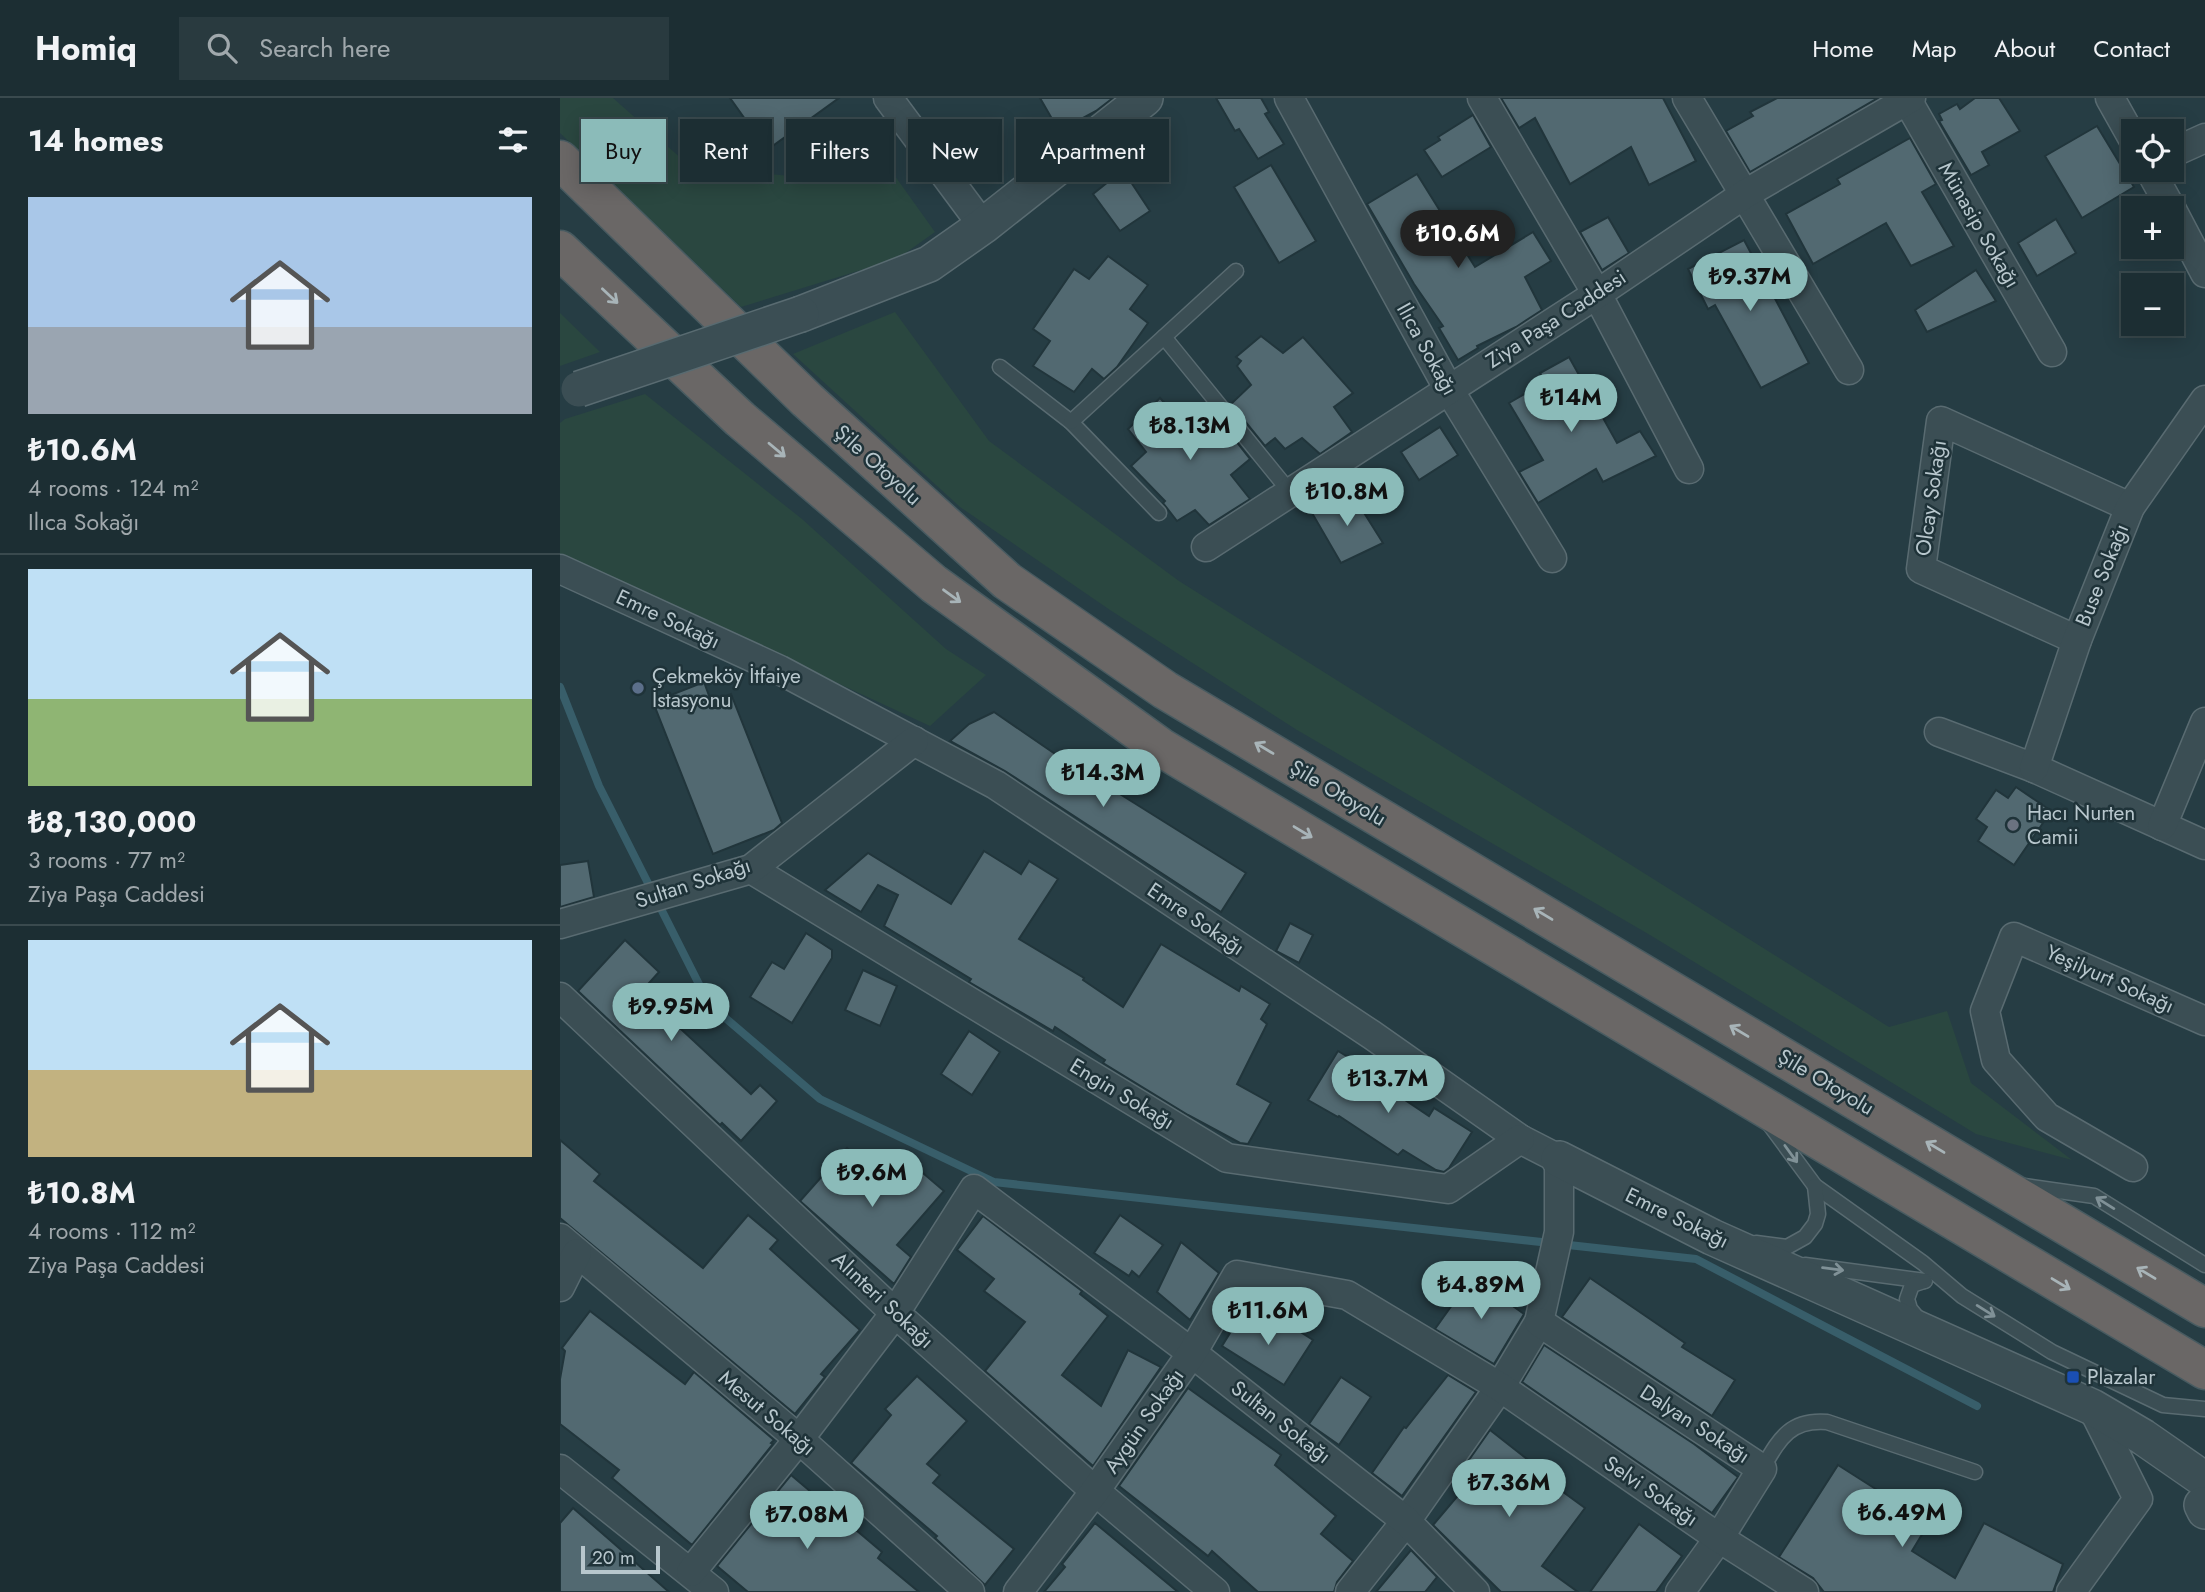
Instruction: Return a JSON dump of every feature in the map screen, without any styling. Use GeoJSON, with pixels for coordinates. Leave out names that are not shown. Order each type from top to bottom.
{"type":"FeatureCollection","features":[{"type":"Feature","properties":{"kind":"highway","name":"Şile Otoyolu"},"geometry":{"type":"LineString","coordinates":[[560,160],[807,400],[1007,581],[1165,690],[2205,1308]]}},
{"type":"Feature","properties":{"kind":"highway"},"geometry":{"type":"LineString","coordinates":[[560,250],[740,419],[924,575],[1149,739],[2205,1370]]}},
{"type":"Feature","properties":{"kind":"street"},"geometry":{"type":"LineString","coordinates":[[888,98],[983,226]]}},
{"type":"Feature","properties":{"kind":"street"},"geometry":{"type":"LineString","coordinates":[[569,392],[801,314],[929,264],[983,226],[1145,98]]}},
{"type":"Feature","properties":{"kind":"street","name":"Ilıca Sokağı"},"geometry":{"type":"LineString","coordinates":[[1289,98],[1448,388],[1552,558]]}},
{"type":"Feature","properties":{"kind":"street"},"geometry":{"type":"LineString","coordinates":[[1482,98],[1597,293],[1689,470]]}},
{"type":"Feature","properties":{"kind":"street"},"geometry":{"type":"LineString","coordinates":[[1687,98],[1849,370]]}},
{"type":"Feature","properties":{"kind":"street"},"geometry":{"type":"LineString","coordinates":[[2110,98],[2122,119]]}},
{"type":"Feature","properties":{"kind":"street","name":"Ziya Paşa Caddesi"},"geometry":{"type":"LineString","coordinates":[[1206,547],[1745,194],[1908,99]]}},
{"type":"Feature","properties":{"kind":"street","name":"Münasip Sokağı"},"geometry":{"type":"LineString","coordinates":[[1908,99],[2052,352]]}},
{"type":"Feature","properties":{"kind":"street"},"geometry":{"type":"LineString","coordinates":[[2184,148],[2205,138]]}},
{"type":"Feature","properties":{"kind":"street"},"geometry":{"type":"LineString","coordinates":[[2184,233],[2205,273]]}},
{"type":"Feature","properties":{"kind":"street","name":"Buse Sokağı"},"geometry":{"type":"LineString","coordinates":[[2034,768],[2077,640],[2130,507],[2205,400]]}},
{"type":"Feature","properties":{"kind":"street","name":"Olcay Sokağı"},"geometry":{"type":"LineString","coordinates":[[2077,640],[1922,569],[1941,421],[2130,507]]}},
{"type":"Feature","properties":{"kind":"street","name":"Emre Sokağı"},"geometry":{"type":"LineString","coordinates":[[560,569],[780,670],[996,785],[1373,1035],[1520,1139],[1712,1237],[2092,1406]]}},
{"type":"Feature","properties":{"kind":"street"},"geometry":{"type":"LineString","coordinates":[[2162,826],[2205,722]]}},
{"type":"Feature","properties":{"kind":"street"},"geometry":{"type":"LineString","coordinates":[[1939,732],[2034,768],[2205,845]]}},
{"type":"Feature","properties":{"kind":"street","name":"Sultan Sokağı"},"geometry":{"type":"LineString","coordinates":[[560,924],[751,869],[914,741]]}},
{"type":"Feature","properties":{"kind":"street","name":"Engin Sokağı"},"geometry":{"type":"LineString","coordinates":[[751,869],[1227,1158],[1448,1189],[1520,1139]]}},
{"type":"Feature","properties":{"kind":"street","name":"Yeşilyurt Sokağı"},"geometry":{"type":"LineString","coordinates":[[2133,1167],[2047,1117],[1996,1060],[1985,1011],[2014,937],[2205,1021]]}},
{"type":"Feature","properties":{"kind":"street","name":"Alınteri Sokağı"},"geometry":{"type":"LineString","coordinates":[[560,997],[895,1313],[1215,1592]]}},
{"type":"Feature","properties":{"kind":"street"},"geometry":{"type":"LineString","coordinates":[[1350,1592],[1406,1521],[1500,1387],[1539,1322],[1559,1232],[1559,1159]]}},
{"type":"Feature","properties":{"kind":"street","name":"Sultan Sokağı"},"geometry":{"type":"LineString","coordinates":[[895,1313],[974,1189],[1192,1353],[1406,1521],[1475,1592]]}},
{"type":"Feature","properties":{"kind":"street"},"geometry":{"type":"LineString","coordinates":[[560,1287],[569,1245]]}},
{"type":"Feature","properties":{"kind":"street","name":"Mesut Sokağı"},"geometry":{"type":"LineString","coordinates":[[569,1245],[799,1439],[970,1592]]}},
{"type":"Feature","properties":{"kind":"street","name":"Aygün Sokağı"},"geometry":{"type":"LineString","coordinates":[[1018,1592],[1096,1491],[1192,1353],[1237,1275],[1348,1294],[1500,1387]]}},
{"type":"Feature","properties":{"kind":"street"},"geometry":{"type":"LineString","coordinates":[[691,1572],[799,1439],[895,1313]]}},
{"type":"Feature","properties":{"kind":"street","name":"Dalyan Sokağı"},"geometry":{"type":"LineString","coordinates":[[1539,1322],[1762,1469],[1719,1538],[1680,1592]]}},
{"type":"Feature","properties":{"kind":"street","name":"Selvi Sokağı"},"geometry":{"type":"LineString","coordinates":[[1500,1387],[1719,1538],[1804,1592]]}},
{"type":"Feature","properties":{"kind":"street"},"geometry":{"type":"LineString","coordinates":[[2092,1406],[2132,1454],[2204,1501]]}},
{"type":"Feature","properties":{"kind":"street"},"geometry":{"type":"LineString","coordinates":[[2071,1592],[2138,1499],[2092,1406]]}},
{"type":"Feature","properties":{"kind":"street"},"geometry":{"type":"LineString","coordinates":[[560,1469],[714,1592]]}},
{"type":"Feature","properties":{"kind":"lane"},"geometry":{"type":"LineString","coordinates":[[1071,422],[1236,271]]}},
{"type":"Feature","properties":{"kind":"lane"},"geometry":{"type":"LineString","coordinates":[[1164,337],[1290,492]]}},
{"type":"Feature","properties":{"kind":"lane"},"geometry":{"type":"LineString","coordinates":[[1000,367],[1071,422],[1159,513]]}},
{"type":"Feature","properties":{"kind":"lane"},"geometry":{"type":"LineString","coordinates":[[1750,1099],[1815,1186],[1923,1263],[1962,1296]]}},
{"type":"Feature","properties":{"kind":"lane"},"geometry":{"type":"LineString","coordinates":[[1993,1182],[2094,1196],[2205,1265]]}},
{"type":"Feature","properties":{"kind":"lane"},"geometry":{"type":"LineString","coordinates":[[1712,1237],[1787,1247],[1805,1237],[1815,1224],[1818,1214],[1815,1186]]}},
{"type":"Feature","properties":{"kind":"lane"},"geometry":{"type":"LineString","coordinates":[[1766,1261],[1934,1281],[2052,1352],[2164,1405],[2205,1409]]}},
{"type":"Feature","properties":{"kind":"lane"},"geometry":{"type":"LineString","coordinates":[[1925,1280],[1912,1284],[1906,1299],[1910,1309],[1917,1319],[1954,1346]]}},
{"type":"Feature","properties":{"kind":"lane"},"geometry":{"type":"LineString","coordinates":[[1762,1469],[1782,1436],[1793,1428],[1816,1421],[1826,1422],[1975,1472]]}},
{"type":"Feature","properties":{"kind":"green space"},"geometry":{"type":"Polygon","coordinates":[[[560,98],[613,98],[637,119],[581,119],[581,153],[560,133],[560,98]]]}},
{"type":"Feature","properties":{"kind":"green space"},"geometry":{"type":"Polygon","coordinates":[[[666,145],[680,157],[680,182],[772,182],[772,174],[786,176],[786,182],[894,182],[894,175],[935,232],[897,259],[741,307],[611,182],[666,182],[666,145]]]}},
{"type":"Feature","properties":{"kind":"green space"},"geometry":{"type":"Polygon","coordinates":[[[895,312],[989,441],[1179,581],[1889,1027],[1947,1011],[1971,1083],[2072,1160],[1976,1134],[1650,935],[1297,730],[1110,610],[960,507],[793,354],[895,312]]]}},
{"type":"Feature","properties":{"kind":"green space"},"geometry":{"type":"Polygon","coordinates":[[[560,313],[600,352],[560,366],[560,313]]]}},
{"type":"Feature","properties":{"kind":"green space"},"geometry":{"type":"Polygon","coordinates":[[[645,394],[802,519],[946,649],[986,675],[930,726],[560,554],[560,423],[565,419],[645,394]]]}},
{"type":"Feature","properties":{"kind":"building"},"geometry":{"type":"Polygon","coordinates":[[[730,98],[839,98],[810,119],[786,119],[786,136],[772,146],[772,119],[745,119],[730,98]]]}},
{"type":"Feature","properties":{"kind":"building"},"geometry":{"type":"Polygon","coordinates":[[[1040,98],[1113,98],[1081,119],[1052,119],[1040,98]]]}},
{"type":"Feature","properties":{"kind":"building"},"geometry":{"type":"Polygon","coordinates":[[[1216,98],[1261,98],[1269,112],[1265,114],[1284,144],[1258,159],[1239,129],[1235,131],[1216,98]]]}},
{"type":"Feature","properties":{"kind":"building"},"geometry":{"type":"Polygon","coordinates":[[[1501,98],[1663,98],[1696,161],[1649,185],[1631,147],[1570,184],[1535,118],[1519,128],[1501,98]]]}},
{"type":"Feature","properties":{"kind":"building"},"geometry":{"type":"Polygon","coordinates":[[[1777,98],[1878,98],[1750,172],[1726,131],[1753,116],[1750,112],[1777,98]]]}},
{"type":"Feature","properties":{"kind":"building"},"geometry":{"type":"Polygon","coordinates":[[[1975,98],[1999,98],[2020,131],[1982,152],[1989,165],[1971,175],[1939,121],[1942,120],[1939,114],[1957,104],[1960,109],[1975,98]]]}},
{"type":"Feature","properties":{"kind":"building"},"geometry":{"type":"Polygon","coordinates":[[[1473,115],[1491,147],[1442,177],[1424,150],[1440,140],[1438,137],[1473,115]]]}},
{"type":"Feature","properties":{"kind":"building"},"geometry":{"type":"Polygon","coordinates":[[[2097,126],[2121,166],[2121,182],[2131,182],[2134,187],[2082,218],[2045,156],[2097,126]]]}},
{"type":"Feature","properties":{"kind":"building"},"geometry":{"type":"Polygon","coordinates":[[[1910,138],[1936,184],[1922,192],[1954,246],[1911,266],[1886,223],[1813,264],[1786,214],[1840,184],[1837,179],[1910,138]]]}},
{"type":"Feature","properties":{"kind":"building"},"geometry":{"type":"Polygon","coordinates":[[[1271,165],[1316,241],[1279,263],[1234,187],[1271,165]]]}},
{"type":"Feature","properties":{"kind":"building"},"geometry":{"type":"Polygon","coordinates":[[[1417,174],[1475,267],[1533,232],[1551,261],[1525,277],[1542,310],[1516,327],[1477,346],[1478,348],[1458,360],[1439,328],[1443,326],[1414,284],[1367,204],[1417,174]]]}},
{"type":"Feature","properties":{"kind":"building"},"geometry":{"type":"Polygon","coordinates":[[[1108,182],[1131,182],[1150,211],[1120,231],[1093,194],[1108,182]]]}},
{"type":"Feature","properties":{"kind":"building"},"geometry":{"type":"Polygon","coordinates":[[[1608,217],[1629,253],[1602,270],[1580,232],[1608,217]]]}},
{"type":"Feature","properties":{"kind":"building"},"geometry":{"type":"Polygon","coordinates":[[[2056,219],[2076,253],[2037,276],[2018,243],[2056,219]]]}},
{"type":"Feature","properties":{"kind":"building"},"geometry":{"type":"Polygon","coordinates":[[[1744,240],[1809,363],[1761,388],[1715,305],[1708,309],[1688,269],[1744,240]]]}},
{"type":"Feature","properties":{"kind":"building"},"geometry":{"type":"Polygon","coordinates":[[[1108,256],[1148,285],[1130,309],[1148,323],[1117,367],[1104,379],[1092,369],[1074,392],[1033,366],[1050,341],[1033,329],[1074,269],[1089,279],[1108,256]]]}},
{"type":"Feature","properties":{"kind":"building"},"geometry":{"type":"Polygon","coordinates":[[[1976,270],[1996,301],[1927,332],[1915,310],[1976,270]]]}},
{"type":"Feature","properties":{"kind":"building"},"geometry":{"type":"Polygon","coordinates":[[[1261,336],[1283,353],[1303,337],[1353,393],[1334,407],[1352,432],[1320,454],[1302,438],[1285,449],[1275,438],[1265,446],[1231,404],[1251,385],[1237,366],[1241,361],[1236,357],[1261,336]]]}},
{"type":"Feature","properties":{"kind":"building"},"geometry":{"type":"Polygon","coordinates":[[[1569,357],[1617,443],[1640,431],[1656,456],[1603,482],[1596,469],[1538,503],[1519,472],[1543,460],[1509,403],[1545,382],[1540,373],[1569,357]]]}},
{"type":"Feature","properties":{"kind":"building"},"geometry":{"type":"Polygon","coordinates":[[[1160,398],[1181,421],[1197,407],[1211,422],[1217,417],[1250,459],[1231,475],[1250,499],[1209,525],[1195,510],[1177,521],[1163,503],[1165,501],[1131,466],[1146,452],[1128,429],[1160,398]]]}},
{"type":"Feature","properties":{"kind":"building"},"geometry":{"type":"Polygon","coordinates":[[[1440,427],[1458,455],[1419,480],[1401,452],[1440,427]]]}},
{"type":"Feature","properties":{"kind":"building"},"geometry":{"type":"Polygon","coordinates":[[[1351,492],[1383,543],[1341,563],[1312,513],[1351,492]]]}},
{"type":"Feature","properties":{"kind":"building"},"geometry":{"type":"Polygon","coordinates":[[[704,682],[711,701],[731,694],[782,823],[774,830],[713,854],[653,702],[704,682]]]}},
{"type":"Feature","properties":{"kind":"building"},"geometry":{"type":"Polygon","coordinates":[[[994,712],[1080,771],[1083,765],[1118,785],[1115,791],[1246,873],[1221,912],[1005,771],[950,741],[969,724],[994,712]]]}},
{"type":"Feature","properties":{"kind":"building","name":"Hacı Nurten Camii"},"geometry":{"type":"Polygon","coordinates":[[[2016,787],[2047,808],[2039,821],[2043,823],[2014,865],[1978,841],[1987,827],[1976,819],[1996,790],[2008,798],[2016,787]]]}},
{"type":"Feature","properties":{"kind":"building"},"geometry":{"type":"Polygon","coordinates":[[[984,851],[1021,874],[1029,861],[1058,879],[1019,939],[1084,978],[1083,980],[1123,1007],[1161,944],[1239,991],[1241,986],[1270,1004],[1261,1019],[1267,1024],[1237,1084],[1271,1103],[1248,1144],[1240,1143],[1188,1115],[1103,1063],[1105,1060],[1055,1027],[1053,1031],[969,982],[971,979],[884,926],[898,895],[878,885],[861,912],[825,890],[868,853],[951,904],[984,851]]]}},
{"type":"Feature","properties":{"kind":"building"},"geometry":{"type":"Polygon","coordinates":[[[588,861],[594,897],[560,907],[560,865],[588,861]]]}},
{"type":"Feature","properties":{"kind":"building"},"geometry":{"type":"Polygon","coordinates":[[[1290,923],[1313,935],[1299,963],[1276,951],[1290,923]]]}},
{"type":"Feature","properties":{"kind":"building"},"geometry":{"type":"Polygon","coordinates":[[[806,933],[832,950],[832,958],[792,1023],[750,997],[772,962],[784,969],[806,933]]]}},
{"type":"Feature","properties":{"kind":"building"},"geometry":{"type":"Polygon","coordinates":[[[625,940],[659,972],[641,992],[751,1094],[760,1085],[777,1101],[741,1141],[722,1123],[720,1125],[578,991],[625,940]]]}},
{"type":"Feature","properties":{"kind":"building"},"geometry":{"type":"Polygon","coordinates":[[[863,970],[897,986],[880,1026],[845,1010],[863,970]]]}},
{"type":"Feature","properties":{"kind":"building"},"geometry":{"type":"Polygon","coordinates":[[[969,1031],[1000,1052],[972,1095],[941,1074],[969,1031]]]}},
{"type":"Feature","properties":{"kind":"building"},"geometry":{"type":"Polygon","coordinates":[[[1338,1051],[1368,1069],[1365,1073],[1429,1116],[1434,1108],[1472,1132],[1449,1168],[1444,1172],[1436,1170],[1403,1150],[1398,1155],[1339,1116],[1308,1100],[1338,1051]]]}},
{"type":"Feature","properties":{"kind":"building"},"geometry":{"type":"Polygon","coordinates":[[[560,1140],[600,1174],[594,1181],[703,1268],[748,1215],[778,1240],[770,1249],[860,1330],[821,1374],[825,1377],[795,1414],[560,1218],[560,1140]]]}},
{"type":"Feature","properties":{"kind":"building"},"geometry":{"type":"Polygon","coordinates":[[[847,1148],[890,1185],[910,1162],[944,1191],[897,1245],[911,1257],[894,1284],[800,1201],[847,1148]]]}},
{"type":"Feature","properties":{"kind":"building"},"geometry":{"type":"Polygon","coordinates":[[[1120,1215],[1163,1245],[1139,1277],[1132,1271],[1129,1276],[1094,1253],[1120,1215]]]}},
{"type":"Feature","properties":{"kind":"building"},"geometry":{"type":"Polygon","coordinates":[[[983,1216],[1082,1291],[1080,1294],[1108,1316],[1062,1375],[1101,1406],[1128,1350],[1161,1367],[1093,1466],[985,1371],[1025,1322],[984,1291],[994,1279],[957,1250],[983,1216]]]}},
{"type":"Feature","properties":{"kind":"building"},"geometry":{"type":"Polygon","coordinates":[[[1181,1242],[1219,1273],[1190,1320],[1157,1292],[1181,1242]]]}},
{"type":"Feature","properties":{"kind":"building"},"geometry":{"type":"Polygon","coordinates":[[[1472,1277],[1524,1314],[1494,1364],[1435,1329],[1472,1277]]]}},
{"type":"Feature","properties":{"kind":"building"},"geometry":{"type":"Polygon","coordinates":[[[1590,1278],[1685,1343],[1682,1347],[1735,1380],[1712,1416],[1562,1317],[1590,1278]]]}},
{"type":"Feature","properties":{"kind":"building"},"geometry":{"type":"Polygon","coordinates":[[[590,1311],[685,1384],[694,1372],[774,1440],[692,1545],[612,1478],[619,1470],[560,1424],[560,1379],[565,1351],[562,1348],[590,1311]]]}},
{"type":"Feature","properties":{"kind":"building"},"geometry":{"type":"Polygon","coordinates":[[[1243,1312],[1273,1332],[1280,1319],[1313,1340],[1284,1385],[1222,1346],[1243,1312]]]}},
{"type":"Feature","properties":{"kind":"building"},"geometry":{"type":"Polygon","coordinates":[[[1544,1345],[1694,1444],[1738,1477],[1712,1513],[1522,1382],[1544,1345]]]}},
{"type":"Feature","properties":{"kind":"building"},"geometry":{"type":"Polygon","coordinates":[[[1448,1375],[1476,1392],[1402,1496],[1372,1473],[1404,1427],[1406,1428],[1448,1375]]]}},
{"type":"Feature","properties":{"kind":"building"},"geometry":{"type":"Polygon","coordinates":[[[917,1376],[967,1421],[927,1464],[940,1475],[933,1483],[1014,1549],[985,1585],[935,1538],[937,1536],[851,1463],[891,1415],[885,1409],[917,1376]]]}},
{"type":"Feature","properties":{"kind":"building"},"geometry":{"type":"Polygon","coordinates":[[[1341,1377],[1371,1397],[1339,1445],[1309,1424],[1341,1377]]]}},
{"type":"Feature","properties":{"kind":"building"},"geometry":{"type":"Polygon","coordinates":[[[1188,1388],[1281,1455],[1275,1465],[1336,1516],[1321,1534],[1353,1561],[1337,1582],[1334,1592],[1258,1592],[1212,1551],[1208,1556],[1119,1486],[1188,1388]]]}},
{"type":"Feature","properties":{"kind":"building"},"geometry":{"type":"Polygon","coordinates":[[[1490,1430],[1536,1466],[1533,1470],[1585,1508],[1542,1566],[1578,1592],[1501,1592],[1433,1525],[1467,1485],[1457,1477],[1490,1430]]]}},
{"type":"Feature","properties":{"kind":"building"},"geometry":{"type":"Polygon","coordinates":[[[1838,1465],[1929,1523],[1912,1551],[1955,1578],[1984,1523],[2063,1564],[2053,1592],[1824,1592],[1813,1578],[1779,1557],[1838,1465]]]}},
{"type":"Feature","properties":{"kind":"building"},"geometry":{"type":"Polygon","coordinates":[[[791,1475],[882,1552],[878,1558],[919,1592],[748,1592],[717,1566],[791,1475]]]}},
{"type":"Feature","properties":{"kind":"building"},"geometry":{"type":"Polygon","coordinates":[[[573,1508],[669,1592],[560,1592],[560,1523],[573,1508]]]}},
{"type":"Feature","properties":{"kind":"building"},"geometry":{"type":"Polygon","coordinates":[[[1095,1523],[1178,1592],[1044,1592],[1065,1567],[1062,1564],[1095,1523]]]}},
{"type":"Feature","properties":{"kind":"building"},"geometry":{"type":"Polygon","coordinates":[[[1639,1524],[1682,1556],[1656,1592],[1590,1592],[1639,1524]]]}},
{"type":"Feature","properties":{"kind":"building"},"geometry":{"type":"Polygon","coordinates":[[[1411,1550],[1437,1577],[1425,1592],[1376,1592],[1411,1550]]]}},
{"type":"Feature","properties":{"kind":"waterway"},"geometry":{"type":"LineString","coordinates":[[560,687],[599,786],[709,1004],[820,1099],[994,1182],[1696,1259],[1977,1406]]}},
{"type":"Feature","properties":{"kind":"place","name":"Çekmeköy İtfaiye İstasyonu"},"geometry":{"type":"Point","coordinates":[638,688]}},
{"type":"Feature","properties":{"kind":"place","name":"Hacı Nurten Camii"},"geometry":{"type":"Point","coordinates":[2013,825]}},
{"type":"Feature","properties":{"kind":"place","name":"Plazalar"},"geometry":{"type":"Point","coordinates":[2073,1377]}}]}
